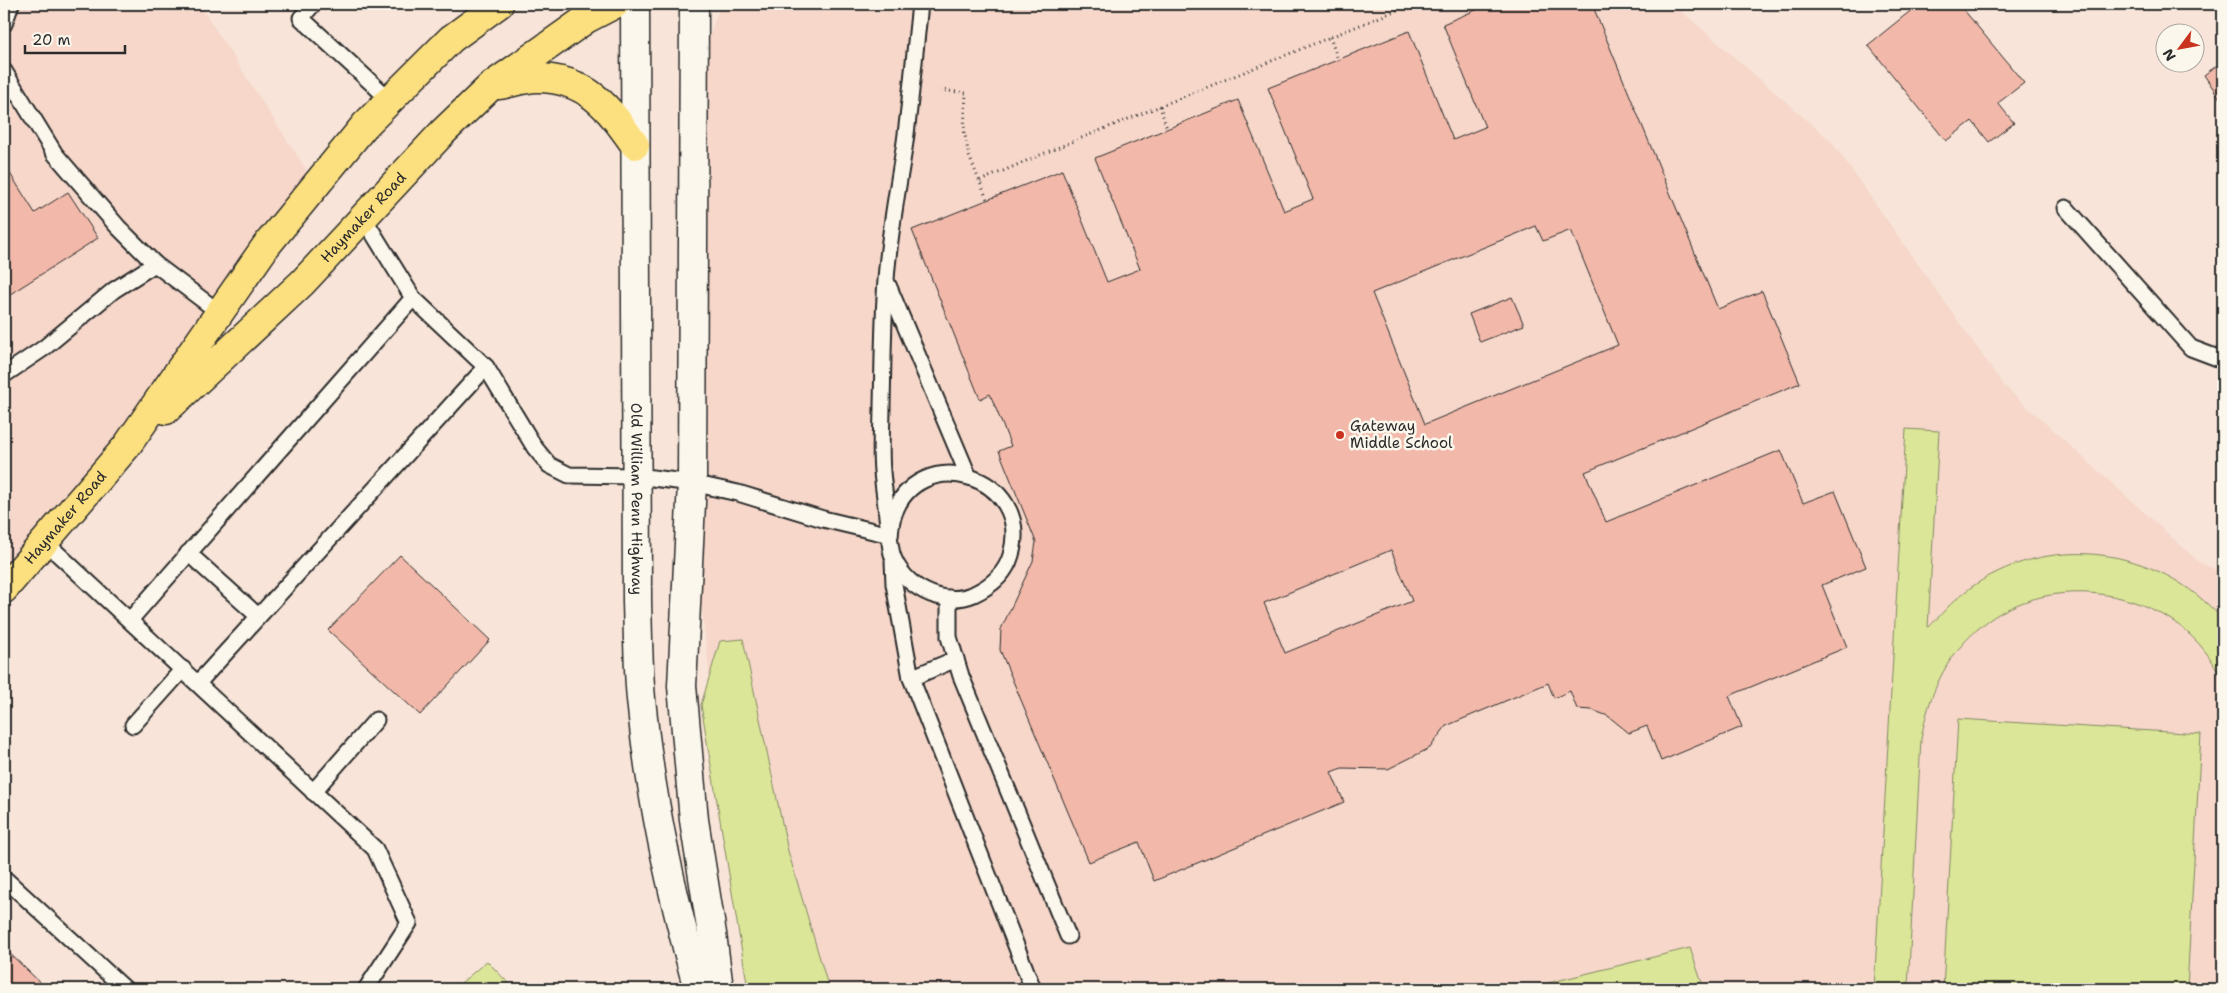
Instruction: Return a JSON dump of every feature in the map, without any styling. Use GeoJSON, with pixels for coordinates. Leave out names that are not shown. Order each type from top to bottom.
{"type":"FeatureCollection","features":[{"type":"Feature","properties":{"kind":"main road","name":"Haymaker Road"},"geometry":{"type":"LineString","coordinates":[[126,447],[266,246],[365,125],[451,39],[499,4]]}},
{"type":"Feature","properties":{"kind":"main road","name":"Haymaker Road"},"geometry":{"type":"LineString","coordinates":[[4,589],[126,447],[302,283],[443,132],[490,87],[586,19],[615,4]]}},
{"type":"Feature","properties":{"kind":"main road","name":"Old William Penn Highway"},"geometry":{"type":"LineString","coordinates":[[635,4],[640,688],[646,743],[666,859],[698,989]]}},
{"type":"Feature","properties":{"kind":"main road"},"geometry":{"type":"LineString","coordinates":[[694,4],[692,483],[682,686],[694,820],[719,989]]}},
{"type":"Feature","properties":{"kind":"main road"},"geometry":{"type":"LineString","coordinates":[[490,87],[536,78],[559,80],[581,87],[600,100],[614,114],[636,145]]}},
{"type":"Feature","properties":{"kind":"lane"},"geometry":{"type":"LineString","coordinates":[[4,24],[10,4]]}},
{"type":"Feature","properties":{"kind":"lane"},"geometry":{"type":"LineString","coordinates":[[313,4],[301,18],[390,100]]}},
{"type":"Feature","properties":{"kind":"lane"},"geometry":{"type":"LineString","coordinates":[[920,4],[905,140],[886,280],[882,469],[894,584],[911,678],[1033,989]]}},
{"type":"Feature","properties":{"kind":"lane"},"geometry":{"type":"LineString","coordinates":[[4,71],[55,154],[118,227],[155,264],[220,313]]}},
{"type":"Feature","properties":{"kind":"lane"},"geometry":{"type":"LineString","coordinates":[[2066,208],[2191,348],[2223,360]]}},
{"type":"Feature","properties":{"kind":"lane"},"geometry":{"type":"LineString","coordinates":[[363,216],[413,298],[486,366],[535,448],[549,465],[569,475],[637,476],[692,483],[738,493],[823,519],[890,535]]}},
{"type":"Feature","properties":{"kind":"lane"},"geometry":{"type":"LineString","coordinates":[[4,375],[44,348],[114,290],[155,264]]}},
{"type":"Feature","properties":{"kind":"lane"},"geometry":{"type":"LineString","coordinates":[[886,280],[968,475]]}},
{"type":"Feature","properties":{"kind":"lane"},"geometry":{"type":"LineString","coordinates":[[130,620],[413,298]]}},
{"type":"Feature","properties":{"kind":"lane"},"geometry":{"type":"LineString","coordinates":[[198,683],[486,366]]}},
{"type":"Feature","properties":{"kind":"lane"},"geometry":{"type":"LineString","coordinates":[[890,535],[893,516],[902,499],[915,485],[931,477],[949,474],[968,475],[986,484],[1001,498],[1012,516],[1014,536],[1011,556],[1001,575],[986,588],[968,596],[949,598],[931,594],[914,585],[901,571],[892,554]]}},
{"type":"Feature","properties":{"kind":"lane"},"geometry":{"type":"LineString","coordinates":[[44,541],[375,849],[409,923],[366,989]]}},
{"type":"Feature","properties":{"kind":"lane"},"geometry":{"type":"LineString","coordinates":[[188,553],[258,616]]}},
{"type":"Feature","properties":{"kind":"lane"},"geometry":{"type":"LineString","coordinates":[[949,598],[949,637],[956,659],[1068,936]]}},
{"type":"Feature","properties":{"kind":"lane"},"geometry":{"type":"LineString","coordinates":[[911,678],[956,659]]}},
{"type":"Feature","properties":{"kind":"lane"},"geometry":{"type":"LineString","coordinates":[[133,724],[183,669]]}},
{"type":"Feature","properties":{"kind":"lane"},"geometry":{"type":"LineString","coordinates":[[313,792],[376,720]]}},
{"type":"Feature","properties":{"kind":"lane"},"geometry":{"type":"LineString","coordinates":[[4,878],[125,989]]}},
{"type":"Feature","properties":{"kind":"path"},"geometry":{"type":"LineString","coordinates":[[980,181],[1412,4]]}},
{"type":"Feature","properties":{"kind":"path"},"geometry":{"type":"LineString","coordinates":[[1330,37],[1338,60]]}},
{"type":"Feature","properties":{"kind":"path"},"geometry":{"type":"LineString","coordinates":[[940,90],[966,93],[964,130],[969,156],[987,199]]}},
{"type":"Feature","properties":{"kind":"path"},"geometry":{"type":"LineString","coordinates":[[1160,106],[1167,128]]}},
{"type":"Feature","properties":{"kind":"shaded area"},"geometry":{"type":"Polygon","coordinates":[[[4,4],[199,4],[316,185],[4,589],[4,4]]]}},
{"type":"Feature","properties":{"kind":"shaded area"},"geometry":{"type":"Polygon","coordinates":[[[724,4],[1673,4],[1831,141],[2004,386],[2199,562],[2223,573],[2223,989],[774,989],[718,746],[700,593],[704,100],[709,37],[720,7],[724,4]]]}},
{"type":"Feature","properties":{"kind":"green space"},"geometry":{"type":"Polygon","coordinates":[[[1906,429],[1939,431],[1928,628],[1961,595],[1997,572],[2031,560],[2065,554],[2100,555],[2134,562],[2167,575],[2197,595],[2223,620],[2223,682],[2205,651],[2179,626],[2149,608],[2114,596],[2079,593],[2043,596],[2009,608],[1979,628],[1956,652],[1947,665],[1934,692],[1924,723],[1921,739],[1908,989],[1874,989],[1906,429]]]}},
{"type":"Feature","properties":{"kind":"green space"},"geometry":{"type":"Polygon","coordinates":[[[743,639],[788,851],[829,989],[748,989],[701,705],[720,641],[743,639]]]}},
{"type":"Feature","properties":{"kind":"green space"},"geometry":{"type":"Polygon","coordinates":[[[1958,719],[2201,734],[2187,989],[1943,989],[1958,719]]]}},
{"type":"Feature","properties":{"kind":"green space"},"geometry":{"type":"Polygon","coordinates":[[[1690,948],[1704,989],[1524,989],[1690,948]]]}},
{"type":"Feature","properties":{"kind":"green space"},"geometry":{"type":"Polygon","coordinates":[[[487,961],[514,989],[454,989],[487,961]]]}},
{"type":"Feature","properties":{"kind":"building","name":"Gateway Middle School"},"geometry":{"type":"Polygon","coordinates":[[[1490,4],[1592,4],[1718,309],[1762,291],[1800,383],[1585,472],[1606,522],[1781,450],[1803,503],[1835,491],[1866,567],[1822,585],[1847,647],[1729,696],[1742,727],[1661,761],[1647,726],[1629,733],[1608,716],[1592,710],[1577,709],[1570,691],[1554,698],[1548,683],[1446,726],[1430,748],[1388,769],[1342,768],[1331,772],[1344,802],[1154,881],[1139,842],[1089,862],[1000,650],[1001,629],[1033,561],[1036,542],[999,451],[1011,446],[990,394],[980,399],[912,230],[1062,170],[1107,282],[1140,269],[1095,158],[1238,100],[1284,211],[1313,199],[1268,88],[1409,31],[1453,140],[1485,127],[1443,24],[1490,4]],[[1536,226],[1372,293],[1425,424],[1618,345],[1571,230],[1543,241],[1536,226]],[[1391,550],[1264,603],[1285,653],[1412,601],[1391,550]]]}},
{"type":"Feature","properties":{"kind":"building"},"geometry":{"type":"Polygon","coordinates":[[[1919,4],[1959,4],[2024,83],[1998,103],[2014,123],[1989,142],[1972,121],[1946,141],[1868,45],[1919,4]]]}},
{"type":"Feature","properties":{"kind":"building"},"geometry":{"type":"Polygon","coordinates":[[[2223,61],[2223,103],[2204,75],[2223,61]]]}},
{"type":"Feature","properties":{"kind":"building"},"geometry":{"type":"Polygon","coordinates":[[[4,164],[35,213],[68,192],[98,238],[4,298],[4,164]]]}},
{"type":"Feature","properties":{"kind":"building"},"geometry":{"type":"Polygon","coordinates":[[[1512,297],[1524,325],[1480,342],[1469,314],[1512,297]]]}},
{"type":"Feature","properties":{"kind":"building"},"geometry":{"type":"Polygon","coordinates":[[[400,555],[490,640],[420,715],[328,630],[400,555]]]}},
{"type":"Feature","properties":{"kind":"building"},"geometry":{"type":"Polygon","coordinates":[[[4,948],[47,989],[4,989],[4,948]]]}},
{"type":"Feature","properties":{"kind":"place","name":"Gateway Middle School"},"geometry":{"type":"Point","coordinates":[1340,435]}}]}
